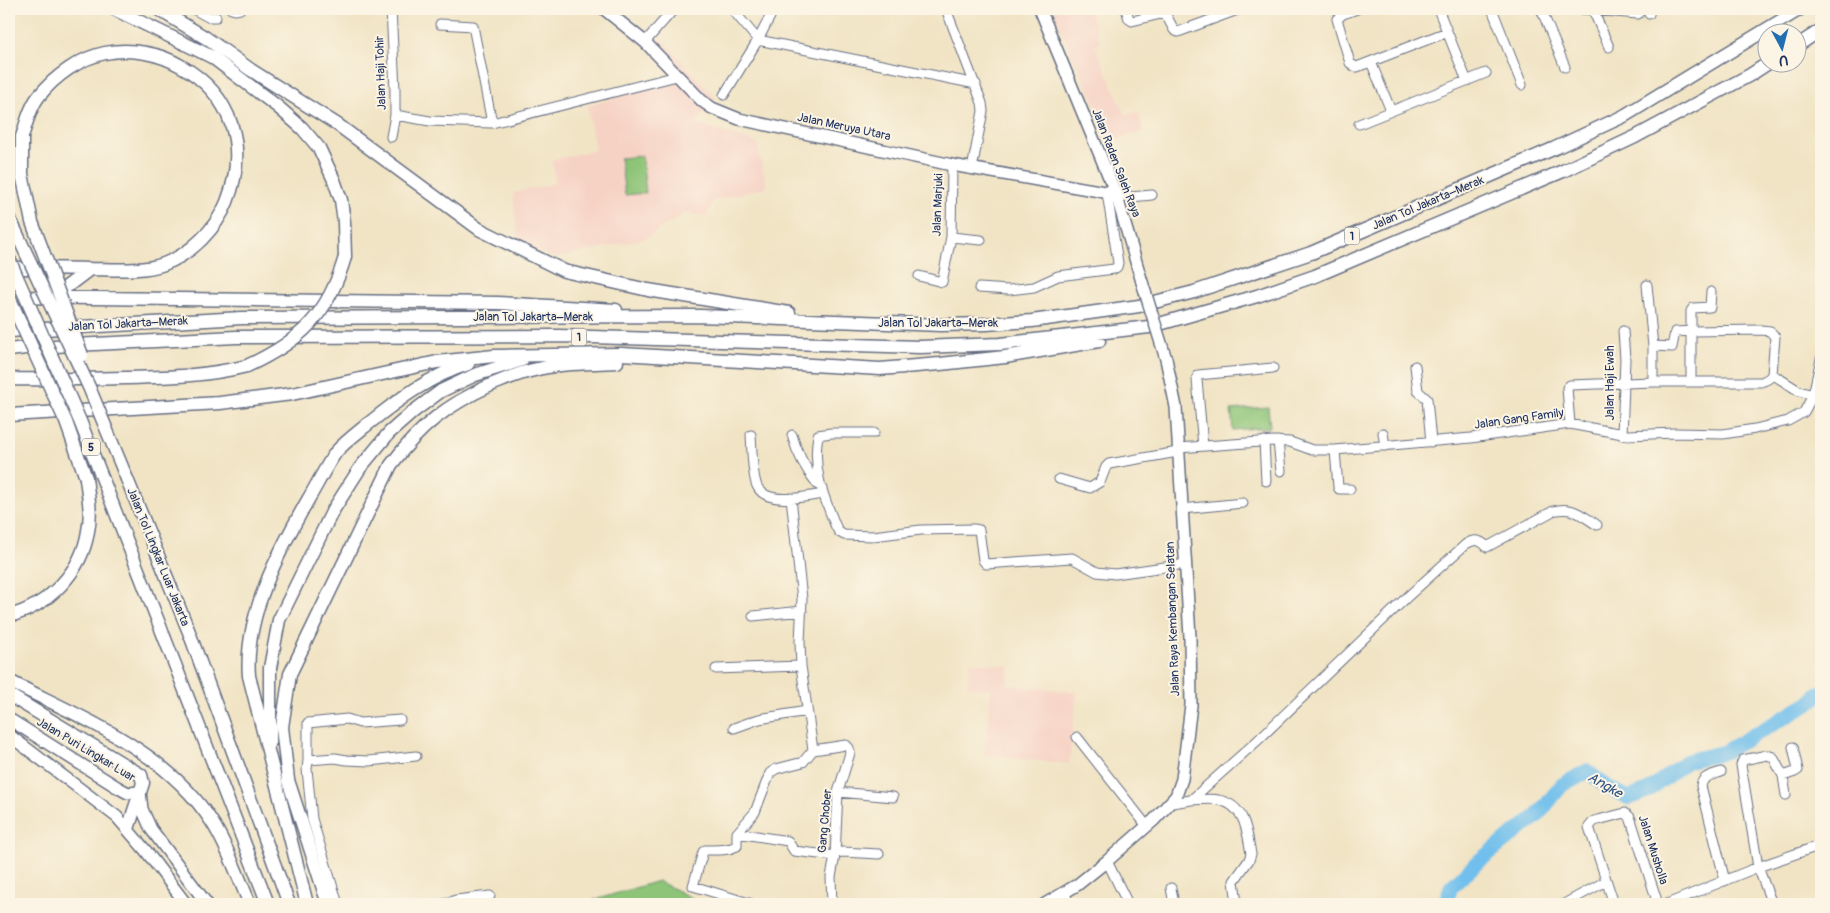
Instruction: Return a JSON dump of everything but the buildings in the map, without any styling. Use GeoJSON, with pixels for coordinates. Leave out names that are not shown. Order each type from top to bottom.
{"type":"FeatureCollection","features":[{"type":"Feature","properties":{"kind":"highway"},"geometry":{"type":"LineString","coordinates":[[9,378],[54,381],[187,376],[219,373],[247,366],[273,354],[296,338],[322,311],[339,278],[345,257],[341,200],[319,148],[302,128],[278,107],[212,57],[114,9]]}},
{"type":"Feature","properties":{"kind":"highway"},"geometry":{"type":"LineString","coordinates":[[158,9],[206,38],[251,70],[338,125],[479,228],[564,271],[648,290],[830,320]]}},
{"type":"Feature","properties":{"kind":"highway","name":"Jalan Tol Jakarta–Merak"},"geometry":{"type":"LineString","coordinates":[[9,331],[242,318],[700,316],[941,325],[1023,322],[1139,306],[1194,292],[1311,253],[1562,145],[1624,116],[1800,9]]}},
{"type":"Feature","properties":{"kind":"highway"},"geometry":{"type":"LineString","coordinates":[[1808,38],[1821,30]]}},
{"type":"Feature","properties":{"kind":"highway"},"geometry":{"type":"LineString","coordinates":[[9,268],[90,269],[119,270],[162,264],[191,248],[210,231],[225,207],[234,183],[237,153],[234,131],[226,109],[214,90],[197,74],[155,54],[135,51],[105,53],[79,62],[59,76],[38,97],[28,116],[22,137],[22,174],[32,222],[80,350],[86,368],[89,387]]}},
{"type":"Feature","properties":{"kind":"highway","name":"Jalan Tol Jakarta–Merak"},"geometry":{"type":"LineString","coordinates":[[9,350],[34,347],[236,337],[549,336],[920,347],[1000,344],[1149,327],[1257,296],[1315,276],[1563,171],[1635,137],[1758,70]]}},
{"type":"Feature","properties":{"kind":"highway","name":"Jalan Tol Lingkar Luar Jakarta"},"geometry":{"type":"LineString","coordinates":[[9,217],[89,387],[188,632],[289,904]]}},
{"type":"Feature","properties":{"kind":"highway","name":"Jalan Tol Lingkar Luar Jakarta"},"geometry":{"type":"LineString","coordinates":[[9,259],[80,421],[266,900]]}},
{"type":"Feature","properties":{"kind":"highway"},"geometry":{"type":"LineString","coordinates":[[53,297],[90,269]]}},
{"type":"Feature","properties":{"kind":"highway"},"geometry":{"type":"LineString","coordinates":[[9,616],[31,608],[45,600],[64,582],[78,560],[86,542],[90,505],[86,478],[66,422],[9,297],[498,303],[700,316]]}},
{"type":"Feature","properties":{"kind":"highway"},"geometry":{"type":"LineString","coordinates":[[9,414],[220,403],[292,394],[437,362],[494,356],[621,354],[880,369],[894,368],[1070,347],[1108,339],[1149,327]]}},
{"type":"Feature","properties":{"kind":"highway"},"geometry":{"type":"LineString","coordinates":[[268,751],[271,736],[270,668],[279,620],[332,512],[360,468],[389,433],[414,410],[441,392],[490,369],[546,354]]}},
{"type":"Feature","properties":{"kind":"highway"},"geometry":{"type":"LineString","coordinates":[[307,904],[249,676],[247,657],[249,643],[266,582],[291,530],[336,452],[416,387],[456,368],[494,356]]}},
{"type":"Feature","properties":{"kind":"highway"},"geometry":{"type":"LineString","coordinates":[[328,904],[288,780],[282,727],[286,692],[290,674],[297,658],[391,465],[406,444],[449,406],[508,378],[536,369],[562,365],[622,362],[670,356]]}},
{"type":"Feature","properties":{"kind":"highway"},"geometry":{"type":"LineString","coordinates":[[9,681],[125,741],[181,782],[212,822],[250,904]]}},
{"type":"Feature","properties":{"kind":"highway"},"geometry":{"type":"LineString","coordinates":[[9,695],[137,771],[143,779],[128,829]]}},
{"type":"Feature","properties":{"kind":"main road","name":"Jalan Meruya Utara"},"geometry":{"type":"LineString","coordinates":[[604,9],[645,42],[702,101],[712,108],[739,119],[972,169],[1112,193]]}},
{"type":"Feature","properties":{"kind":"main road","name":"Jalan Raden Saleh Raya"},"geometry":{"type":"LineString","coordinates":[[1040,9],[1112,193],[1166,359]]}},
{"type":"Feature","properties":{"kind":"main road","name":"Jalan Raya Kembangan Selatan"},"geometry":{"type":"LineString","coordinates":[[1045,904],[1067,899],[1172,803],[1181,784],[1191,705],[1190,637],[1176,407],[1166,359]]}},
{"type":"Feature","properties":{"kind":"main road","name":"Jalan Puri Lingkar Luar"},"geometry":{"type":"LineString","coordinates":[[9,719],[110,783],[128,793],[140,792],[142,809],[152,829],[207,904]]}},
{"type":"Feature","properties":{"kind":"main road"},"geometry":{"type":"LineString","coordinates":[[9,735],[117,817],[186,904]]}},
{"type":"Feature","properties":{"kind":"main road"},"geometry":{"type":"LineString","coordinates":[[96,800],[110,783]]}},
{"type":"Feature","properties":{"kind":"street"},"geometry":{"type":"LineString","coordinates":[[193,9],[208,17],[216,17]]}},
{"type":"Feature","properties":{"kind":"street"},"geometry":{"type":"LineString","coordinates":[[231,9],[240,9]]}},
{"type":"Feature","properties":{"kind":"street","name":"Jalan Haji Tohir"},"geometry":{"type":"LineString","coordinates":[[391,9],[395,76],[394,115],[391,136]]}},
{"type":"Feature","properties":{"kind":"street"},"geometry":{"type":"LineString","coordinates":[[645,42],[674,9]]}},
{"type":"Feature","properties":{"kind":"street"},"geometry":{"type":"LineString","coordinates":[[732,9],[758,40],[976,84]]}},
{"type":"Feature","properties":{"kind":"street"},"geometry":{"type":"LineString","coordinates":[[724,95],[758,40],[774,9]]}},
{"type":"Feature","properties":{"kind":"street"},"geometry":{"type":"LineString","coordinates":[[946,9],[982,103],[983,111],[972,169]]}},
{"type":"Feature","properties":{"kind":"street"},"geometry":{"type":"LineString","coordinates":[[1126,9],[1128,17],[1132,21],[1165,13],[1174,30],[1178,32],[1240,9]]}},
{"type":"Feature","properties":{"kind":"street"},"geometry":{"type":"LineString","coordinates":[[1357,9],[1339,16],[1338,22],[1352,64],[1357,67],[1446,32]]}},
{"type":"Feature","properties":{"kind":"street"},"geometry":{"type":"LineString","coordinates":[[1438,9],[1467,81]]}},
{"type":"Feature","properties":{"kind":"street"},"geometry":{"type":"LineString","coordinates":[[1492,9],[1522,85]]}},
{"type":"Feature","properties":{"kind":"street"},"geometry":{"type":"LineString","coordinates":[[1541,9],[1565,66]]}},
{"type":"Feature","properties":{"kind":"street"},"geometry":{"type":"LineString","coordinates":[[1581,9],[1638,14]]}},
{"type":"Feature","properties":{"kind":"street"},"geometry":{"type":"LineString","coordinates":[[1593,10],[1609,47]]}},
{"type":"Feature","properties":{"kind":"street"},"geometry":{"type":"LineString","coordinates":[[440,24],[473,26],[492,123]]}},
{"type":"Feature","properties":{"kind":"street"},"geometry":{"type":"LineString","coordinates":[[1371,62],[1390,112]]}},
{"type":"Feature","properties":{"kind":"street"},"geometry":{"type":"LineString","coordinates":[[1359,124],[1486,73]]}},
{"type":"Feature","properties":{"kind":"street"},"geometry":{"type":"LineString","coordinates":[[394,115],[430,121],[492,123],[677,76]]}},
{"type":"Feature","properties":{"kind":"street","name":"Jalan Marjuki"},"geometry":{"type":"LineString","coordinates":[[919,276],[942,282],[951,237],[952,165]]}},
{"type":"Feature","properties":{"kind":"street"},"geometry":{"type":"LineString","coordinates":[[979,288],[1009,290],[1034,287],[1058,276],[1114,269],[1118,263],[1112,193],[1131,197],[1152,195]]}},
{"type":"Feature","properties":{"kind":"street"},"geometry":{"type":"LineString","coordinates":[[951,237],[981,240]]}},
{"type":"Feature","properties":{"kind":"street"},"geometry":{"type":"LineString","coordinates":[[1647,285],[1653,346],[1653,382]]}},
{"type":"Feature","properties":{"kind":"street"},"geometry":{"type":"LineString","coordinates":[[1692,382],[1691,311],[1693,308],[1710,307],[1711,292]]}},
{"type":"Feature","properties":{"kind":"street","name":"Jalan Haji Ewah"},"geometry":{"type":"LineString","coordinates":[[1622,331],[1625,359],[1622,435]]}},
{"type":"Feature","properties":{"kind":"street"},"geometry":{"type":"LineString","coordinates":[[1570,424],[1568,386],[1653,382],[1761,382],[1770,378],[1772,374],[1775,337],[1770,331],[1692,331],[1674,333],[1672,346],[1653,346]]}},
{"type":"Feature","properties":{"kind":"street","name":"Jalan Gang Family"},"geometry":{"type":"LineString","coordinates":[[1059,479],[1090,488],[1100,482],[1109,464],[1203,446],[1264,441],[1290,442],[1312,450],[1334,450],[1481,437],[1570,424],[1622,435],[1724,434],[1788,422],[1798,417],[1808,408],[1821,359]]}},
{"type":"Feature","properties":{"kind":"street"},"geometry":{"type":"LineString","coordinates":[[1416,366],[1418,391],[1427,400],[1431,442]]}},
{"type":"Feature","properties":{"kind":"street"},"geometry":{"type":"LineString","coordinates":[[1203,446],[1198,375],[1273,368]]}},
{"type":"Feature","properties":{"kind":"street"},"geometry":{"type":"LineString","coordinates":[[1772,374],[1798,391],[1813,394]]}},
{"type":"Feature","properties":{"kind":"street"},"geometry":{"type":"LineString","coordinates":[[874,433],[831,433],[818,435],[816,464],[822,491],[839,532],[844,535],[873,536],[921,530],[974,529],[979,530],[981,534],[983,560],[986,564],[1072,558],[1097,572],[1115,574],[1186,564]]}},
{"type":"Feature","properties":{"kind":"street"},"geometry":{"type":"LineString","coordinates":[[1383,433],[1385,446]]}},
{"type":"Feature","properties":{"kind":"street"},"geometry":{"type":"LineString","coordinates":[[751,435],[756,484],[764,496],[791,498],[822,491]]}},
{"type":"Feature","properties":{"kind":"street"},"geometry":{"type":"LineString","coordinates":[[792,435],[795,447],[808,472],[822,491]]}},
{"type":"Feature","properties":{"kind":"street"},"geometry":{"type":"LineString","coordinates":[[1264,441],[1266,481]]}},
{"type":"Feature","properties":{"kind":"street"},"geometry":{"type":"LineString","coordinates":[[1278,441],[1282,472]]}},
{"type":"Feature","properties":{"kind":"street"},"geometry":{"type":"LineString","coordinates":[[1334,450],[1338,487],[1350,489]]}},
{"type":"Feature","properties":{"kind":"street"},"geometry":{"type":"LineString","coordinates":[[752,904],[693,886],[703,850],[737,846],[737,833],[755,812],[770,773],[776,768],[803,762],[814,750],[801,666],[802,598],[791,498]]}},
{"type":"Feature","properties":{"kind":"street"},"geometry":{"type":"LineString","coordinates":[[1182,508],[1244,503]]}},
{"type":"Feature","properties":{"kind":"street"},"geometry":{"type":"LineString","coordinates":[[1191,800],[1257,741],[1405,599],[1466,544],[1476,540],[1483,542],[1486,546],[1553,511],[1564,508],[1572,509],[1597,525]]}},
{"type":"Feature","properties":{"kind":"street"},"geometry":{"type":"LineString","coordinates":[[753,616],[802,611]]}},
{"type":"Feature","properties":{"kind":"street"},"geometry":{"type":"LineString","coordinates":[[716,668],[801,666]]}},
{"type":"Feature","properties":{"kind":"street"},"geometry":{"type":"LineString","coordinates":[[734,728],[759,719],[807,712]]}},
{"type":"Feature","properties":{"kind":"street"},"geometry":{"type":"LineString","coordinates":[[338,904],[312,819],[307,769],[308,722],[347,719],[360,723],[400,720]]}},
{"type":"Feature","properties":{"kind":"street"},"geometry":{"type":"LineString","coordinates":[[1077,736],[1147,826]]}},
{"type":"Feature","properties":{"kind":"street","name":"Gang Chober"},"geometry":{"type":"LineString","coordinates":[[814,750],[841,744],[849,748],[849,758],[838,792],[835,854],[831,877],[832,904]]}},
{"type":"Feature","properties":{"kind":"street"},"geometry":{"type":"LineString","coordinates":[[1783,776],[1798,770],[1793,747]]}},
{"type":"Feature","properties":{"kind":"street"},"geometry":{"type":"LineString","coordinates":[[1772,904],[1758,867],[1741,763],[1746,758],[1770,755],[1775,760],[1783,776],[1786,795]]}},
{"type":"Feature","properties":{"kind":"street"},"geometry":{"type":"LineString","coordinates":[[308,760],[335,758],[370,761],[416,756]]}},
{"type":"Feature","properties":{"kind":"street"},"geometry":{"type":"LineString","coordinates":[[1721,772],[1706,777],[1702,780],[1701,786],[1725,881]]}},
{"type":"Feature","properties":{"kind":"street"},"geometry":{"type":"LineString","coordinates":[[838,792],[893,797]]}},
{"type":"Feature","properties":{"kind":"street"},"geometry":{"type":"LineString","coordinates":[[1172,803],[1191,800],[1220,800],[1240,812],[1251,854],[1249,860],[1234,881],[1237,903]]}},
{"type":"Feature","properties":{"kind":"street","name":"Jalan Musholla"},"geometry":{"type":"LineString","coordinates":[[1606,882],[1589,830],[1590,823],[1594,820],[1622,813],[1629,815],[1658,904]]}},
{"type":"Feature","properties":{"kind":"street"},"geometry":{"type":"LineString","coordinates":[[737,833],[788,841],[794,851],[835,854],[844,852],[879,854]]}},
{"type":"Feature","properties":{"kind":"street"},"geometry":{"type":"LineString","coordinates":[[1667,904],[1680,902],[1758,867],[1821,845]]}},
{"type":"Feature","properties":{"kind":"street"},"geometry":{"type":"LineString","coordinates":[[1108,861],[1128,904]]}},
{"type":"Feature","properties":{"kind":"street"},"geometry":{"type":"LineString","coordinates":[[1564,904],[1606,882],[1614,904]]}},
{"type":"Feature","properties":{"kind":"street"},"geometry":{"type":"LineString","coordinates":[[1171,888],[1174,904]]}},
{"type":"Feature","properties":{"kind":"street"},"geometry":{"type":"LineString","coordinates":[[444,904],[456,900],[490,896]]}},
{"type":"Feature","properties":{"kind":"shaded area"},"geometry":{"type":"Polygon","coordinates":[[[1051,9],[1089,9],[1101,43],[1095,45],[1125,115],[1138,112],[1143,131],[1112,142],[1051,9]]]}},
{"type":"Feature","properties":{"kind":"shaded area"},"geometry":{"type":"Polygon","coordinates":[[[661,38],[716,98],[696,124],[757,143],[767,187],[714,200],[706,216],[686,213],[644,239],[556,258],[518,243],[513,193],[555,183],[552,160],[595,150],[587,106],[615,98],[673,75],[645,46],[661,38]]]}},
{"type":"Feature","properties":{"kind":"shaded area"},"geometry":{"type":"Polygon","coordinates":[[[970,662],[1009,666],[1008,685],[1077,692],[1069,764],[984,755],[991,689],[967,687],[970,662]]]}},
{"type":"Feature","properties":{"kind":"green space"},"geometry":{"type":"Polygon","coordinates":[[[642,156],[646,193],[625,195],[620,158],[642,156]]]}},
{"type":"Feature","properties":{"kind":"green space"},"geometry":{"type":"Polygon","coordinates":[[[1268,407],[1270,427],[1233,430],[1231,410],[1268,407]]]}},
{"type":"Feature","properties":{"kind":"green space"},"geometry":{"type":"Polygon","coordinates":[[[658,881],[704,904],[581,904],[658,881]]]}},
{"type":"Feature","properties":{"kind":"waterway","name":"Angke"},"geometry":{"type":"LineString","coordinates":[[1445,904],[1451,887],[1479,861],[1537,816],[1562,785],[1587,771],[1607,787],[1629,798],[1649,790],[1687,761],[1724,752],[1808,704],[1821,692]]}}]}
